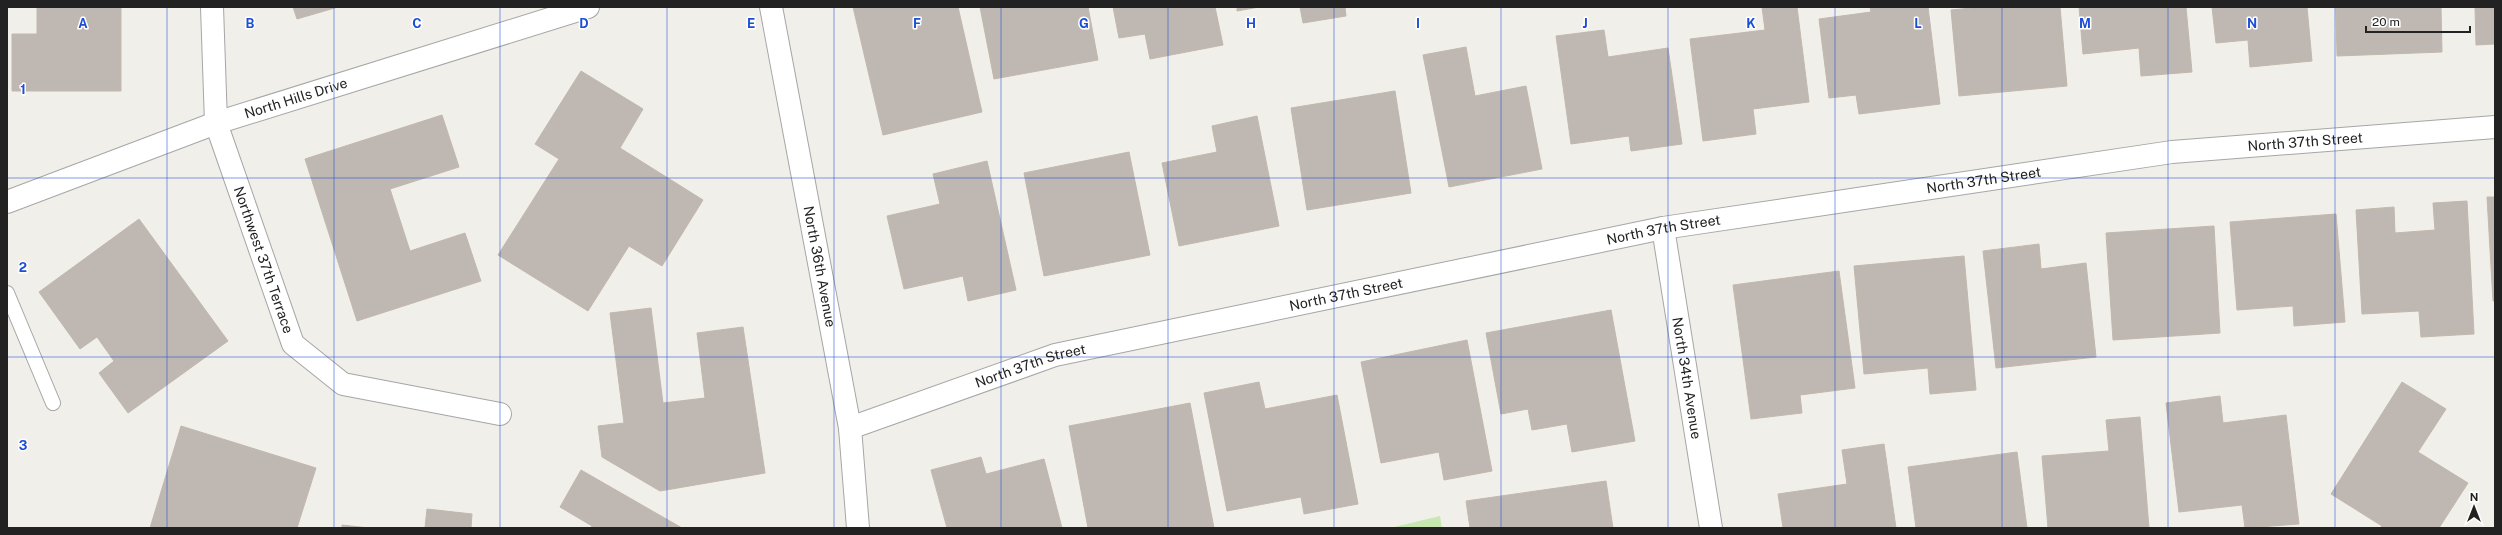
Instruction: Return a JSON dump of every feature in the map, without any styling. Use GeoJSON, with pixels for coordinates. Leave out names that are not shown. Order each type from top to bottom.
{"type":"FeatureCollection","features":[{"type":"Feature","properties":{"kind":"street","name":"Northwest 37th Terrace"},"geometry":{"type":"LineString","coordinates":[[212,7],[216,123],[293,344],[343,384],[500,414]]}},
{"type":"Feature","properties":{"kind":"street","name":"North Hills Drive"},"geometry":{"type":"LineString","coordinates":[[7,202],[216,123],[588,7]]}},
{"type":"Feature","properties":{"kind":"street","name":"North 36th Avenue"},"geometry":{"type":"LineString","coordinates":[[771,7],[850,428],[858,528]]}},
{"type":"Feature","properties":{"kind":"street","name":"North 37th Street"},"geometry":{"type":"LineString","coordinates":[[850,428],[1055,355],[1663,228],[2172,152],[2495,127]]}},
{"type":"Feature","properties":{"kind":"street","name":"North 34th Avenue"},"geometry":{"type":"LineString","coordinates":[[1663,228],[1712,528]]}},
{"type":"Feature","properties":{"kind":"lane"},"geometry":{"type":"LineString","coordinates":[[7,293],[53,403]]}},
{"type":"Feature","properties":{"kind":"green space"},"geometry":{"type":"Polygon","coordinates":[[[1440,516],[1442,528],[1390,528],[1440,516]]]}},
{"type":"Feature","properties":{"kind":"building"},"geometry":{"type":"Polygon","coordinates":[[[37,7],[121,7],[121,91],[12,91],[12,34],[37,34],[37,7]]]}},
{"type":"Feature","properties":{"kind":"building"},"geometry":{"type":"Polygon","coordinates":[[[293,7],[338,7],[297,19],[293,7]]]}},
{"type":"Feature","properties":{"kind":"building"},"geometry":{"type":"Polygon","coordinates":[[[853,7],[958,7],[982,112],[883,135],[853,7]]]}},
{"type":"Feature","properties":{"kind":"building"},"geometry":{"type":"Polygon","coordinates":[[[980,7],[1088,7],[1098,60],[994,79],[980,7]]]}},
{"type":"Feature","properties":{"kind":"building"},"geometry":{"type":"Polygon","coordinates":[[[1113,7],[1215,7],[1223,45],[1150,59],[1145,34],[1119,38],[1113,7]]]}},
{"type":"Feature","properties":{"kind":"building"},"geometry":{"type":"Polygon","coordinates":[[[1237,7],[1259,7],[1237,11],[1237,7]]]}},
{"type":"Feature","properties":{"kind":"building"},"geometry":{"type":"Polygon","coordinates":[[[1300,7],[1345,7],[1346,16],[1303,23],[1300,7]]]}},
{"type":"Feature","properties":{"kind":"building"},"geometry":{"type":"Polygon","coordinates":[[[1762,7],[1797,7],[1809,102],[1753,109],[1756,134],[1703,141],[1690,39],[1765,30],[1762,7]]]}},
{"type":"Feature","properties":{"kind":"building"},"geometry":{"type":"Polygon","coordinates":[[[1870,7],[1928,7],[1940,104],[1859,114],[1856,95],[1829,98],[1819,19],[1871,12],[1870,7]]]}},
{"type":"Feature","properties":{"kind":"building"},"geometry":{"type":"Polygon","coordinates":[[[1982,7],[2060,7],[2067,86],[1959,96],[1951,10],[1982,7]]]}},
{"type":"Feature","properties":{"kind":"building"},"geometry":{"type":"Polygon","coordinates":[[[2079,7],[2186,7],[2192,72],[2141,76],[2139,48],[2083,54],[2079,7]]]}},
{"type":"Feature","properties":{"kind":"building"},"geometry":{"type":"Polygon","coordinates":[[[2212,7],[2307,7],[2312,61],[2250,67],[2248,40],[2216,43],[2212,7]]]}},
{"type":"Feature","properties":{"kind":"building"},"geometry":{"type":"Polygon","coordinates":[[[2336,7],[2441,7],[2442,52],[2337,56],[2336,7]]]}},
{"type":"Feature","properties":{"kind":"building"},"geometry":{"type":"Polygon","coordinates":[[[2475,7],[2495,7],[2495,44],[2476,45],[2475,7]]]}},
{"type":"Feature","properties":{"kind":"building"},"geometry":{"type":"Polygon","coordinates":[[[1604,30],[1608,57],[1668,48],[1682,144],[1631,151],[1629,136],[1571,144],[1556,36],[1604,30]]]}},
{"type":"Feature","properties":{"kind":"building"},"geometry":{"type":"Polygon","coordinates":[[[1466,47],[1475,96],[1526,86],[1542,169],[1449,187],[1423,55],[1466,47]]]}},
{"type":"Feature","properties":{"kind":"building"},"geometry":{"type":"Polygon","coordinates":[[[581,71],[643,109],[620,148],[703,200],[662,266],[629,246],[588,311],[498,255],[559,159],[535,144],[581,71]]]}},
{"type":"Feature","properties":{"kind":"building"},"geometry":{"type":"Polygon","coordinates":[[[1395,91],[1411,193],[1307,210],[1291,108],[1395,91]]]}},
{"type":"Feature","properties":{"kind":"building"},"geometry":{"type":"Polygon","coordinates":[[[442,115],[459,167],[390,189],[410,251],[465,233],[481,281],[357,321],[305,159],[442,115]]]}},
{"type":"Feature","properties":{"kind":"building"},"geometry":{"type":"Polygon","coordinates":[[[1257,116],[1279,226],[1179,246],[1162,163],[1217,152],[1212,126],[1257,116]]]}},
{"type":"Feature","properties":{"kind":"building"},"geometry":{"type":"Polygon","coordinates":[[[1129,152],[1150,255],[1044,276],[1024,173],[1129,152]]]}},
{"type":"Feature","properties":{"kind":"building"},"geometry":{"type":"Polygon","coordinates":[[[987,161],[1016,290],[968,301],[963,276],[904,289],[887,216],[940,204],[933,174],[987,161]]]}},
{"type":"Feature","properties":{"kind":"building"},"geometry":{"type":"Polygon","coordinates":[[[2487,197],[2495,197],[2495,301],[2493,301],[2487,197]]]}},
{"type":"Feature","properties":{"kind":"building"},"geometry":{"type":"Polygon","coordinates":[[[2467,201],[2474,334],[2421,337],[2419,311],[2362,314],[2356,210],[2394,207],[2395,233],[2435,230],[2433,203],[2467,201]]]}},
{"type":"Feature","properties":{"kind":"building"},"geometry":{"type":"Polygon","coordinates":[[[2336,214],[2345,322],[2294,326],[2293,306],[2237,310],[2230,222],[2336,214]]]}},
{"type":"Feature","properties":{"kind":"building"},"geometry":{"type":"Polygon","coordinates":[[[139,219],[228,341],[128,413],[99,373],[114,361],[97,337],[80,349],[39,292],[139,219]]]}},
{"type":"Feature","properties":{"kind":"building"},"geometry":{"type":"Polygon","coordinates":[[[2214,226],[2220,333],[2113,340],[2106,233],[2214,226]]]}},
{"type":"Feature","properties":{"kind":"building"},"geometry":{"type":"Polygon","coordinates":[[[2039,244],[2041,269],[2086,263],[2096,357],[1996,368],[1983,251],[2039,244]]]}},
{"type":"Feature","properties":{"kind":"building"},"geometry":{"type":"Polygon","coordinates":[[[1964,256],[1976,390],[1930,394],[1928,368],[1864,374],[1854,266],[1964,256]]]}},
{"type":"Feature","properties":{"kind":"building"},"geometry":{"type":"Polygon","coordinates":[[[1839,271],[1855,388],[1800,395],[1802,413],[1751,419],[1733,285],[1839,271]]]}},
{"type":"Feature","properties":{"kind":"building"},"geometry":{"type":"Polygon","coordinates":[[[651,308],[663,403],[705,398],[697,333],[743,327],[765,473],[660,491],[602,457],[598,426],[624,423],[610,313],[651,308]]]}},
{"type":"Feature","properties":{"kind":"building"},"geometry":{"type":"Polygon","coordinates":[[[1611,310],[1635,441],[1572,452],[1567,424],[1532,430],[1528,409],[1501,414],[1486,333],[1611,310]]]}},
{"type":"Feature","properties":{"kind":"building"},"geometry":{"type":"Polygon","coordinates":[[[1467,340],[1492,471],[1444,480],[1439,452],[1381,463],[1361,362],[1467,340]]]}},
{"type":"Feature","properties":{"kind":"building"},"geometry":{"type":"Polygon","coordinates":[[[1259,382],[1265,409],[1337,395],[1358,504],[1304,514],[1301,497],[1227,511],[1204,393],[1259,382]]]}},
{"type":"Feature","properties":{"kind":"building"},"geometry":{"type":"Polygon","coordinates":[[[2402,382],[2446,409],[2418,452],[2468,483],[2439,528],[2380,528],[2382,526],[2331,494],[2402,382]]]}},
{"type":"Feature","properties":{"kind":"building"},"geometry":{"type":"Polygon","coordinates":[[[2220,396],[2223,423],[2286,415],[2299,524],[2245,528],[2242,505],[2179,512],[2166,403],[2220,396]]]}},
{"type":"Feature","properties":{"kind":"building"},"geometry":{"type":"Polygon","coordinates":[[[1190,403],[1214,528],[1088,528],[1069,426],[1190,403]]]}},
{"type":"Feature","properties":{"kind":"building"},"geometry":{"type":"Polygon","coordinates":[[[2140,417],[2149,528],[2048,528],[2042,456],[2109,451],[2106,420],[2140,417]]]}},
{"type":"Feature","properties":{"kind":"building"},"geometry":{"type":"Polygon","coordinates":[[[181,426],[316,468],[297,528],[150,528],[181,426]]]}},
{"type":"Feature","properties":{"kind":"building"},"geometry":{"type":"Polygon","coordinates":[[[1884,444],[1896,528],[1783,528],[1778,494],[1847,484],[1842,450],[1884,444]]]}},
{"type":"Feature","properties":{"kind":"building"},"geometry":{"type":"Polygon","coordinates":[[[2017,452],[2027,528],[1916,528],[1908,467],[2017,452]]]}},
{"type":"Feature","properties":{"kind":"building"},"geometry":{"type":"Polygon","coordinates":[[[981,457],[986,474],[1044,459],[1062,528],[947,528],[931,470],[981,457]]]}},
{"type":"Feature","properties":{"kind":"building"},"geometry":{"type":"Polygon","coordinates":[[[581,470],[682,528],[591,528],[592,526],[560,507],[581,470]]]}},
{"type":"Feature","properties":{"kind":"building"},"geometry":{"type":"Polygon","coordinates":[[[1606,481],[1613,528],[1470,528],[1466,501],[1606,481]]]}},
{"type":"Feature","properties":{"kind":"building"},"geometry":{"type":"Polygon","coordinates":[[[427,509],[472,514],[471,528],[425,528],[427,509]]]}},
{"type":"Feature","properties":{"kind":"building"},"geometry":{"type":"Polygon","coordinates":[[[342,525],[369,528],[342,528],[342,525]]]}}]}
